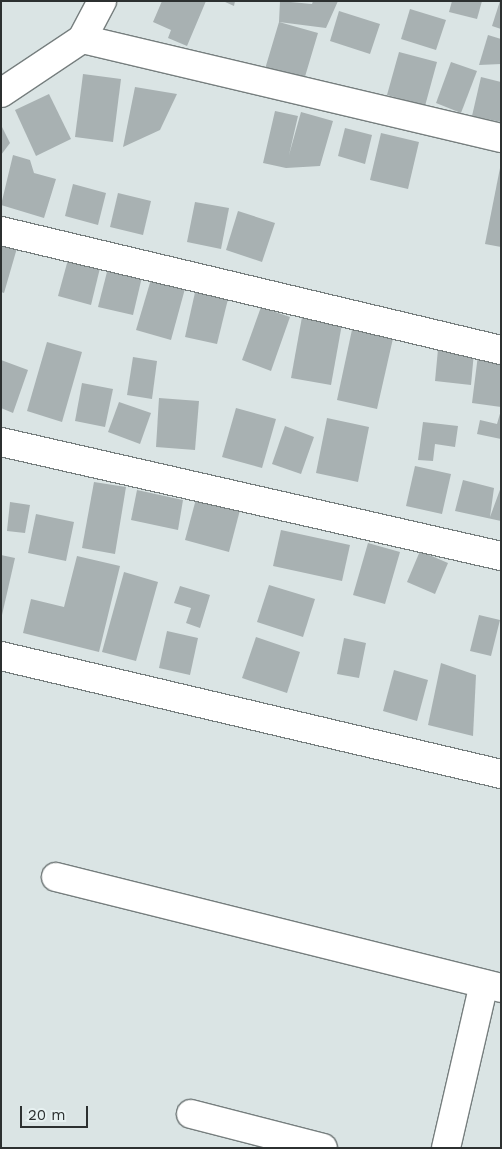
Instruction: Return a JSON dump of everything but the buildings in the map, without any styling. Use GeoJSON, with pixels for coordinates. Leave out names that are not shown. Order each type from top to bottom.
{"type":"FeatureCollection","features":[{"type":"Feature","properties":{"kind":"street"},"geometry":{"type":"LineString","coordinates":[[1,93],[82,39],[102,1]]}},
{"type":"Feature","properties":{"kind":"street"},"geometry":{"type":"LineString","coordinates":[[82,39],[501,138]]}},
{"type":"Feature","properties":{"kind":"street"},"geometry":{"type":"LineString","coordinates":[[1,231],[501,350]]}},
{"type":"Feature","properties":{"kind":"street"},"geometry":{"type":"LineString","coordinates":[[1,442],[501,556]]}},
{"type":"Feature","properties":{"kind":"street"},"geometry":{"type":"LineString","coordinates":[[1,656],[501,774]]}},
{"type":"Feature","properties":{"kind":"street"},"geometry":{"type":"LineString","coordinates":[[56,877],[492,986],[446,1148]]}},
{"type":"Feature","properties":{"kind":"street"},"geometry":{"type":"LineString","coordinates":[[191,1114],[323,1148]]}}]}
